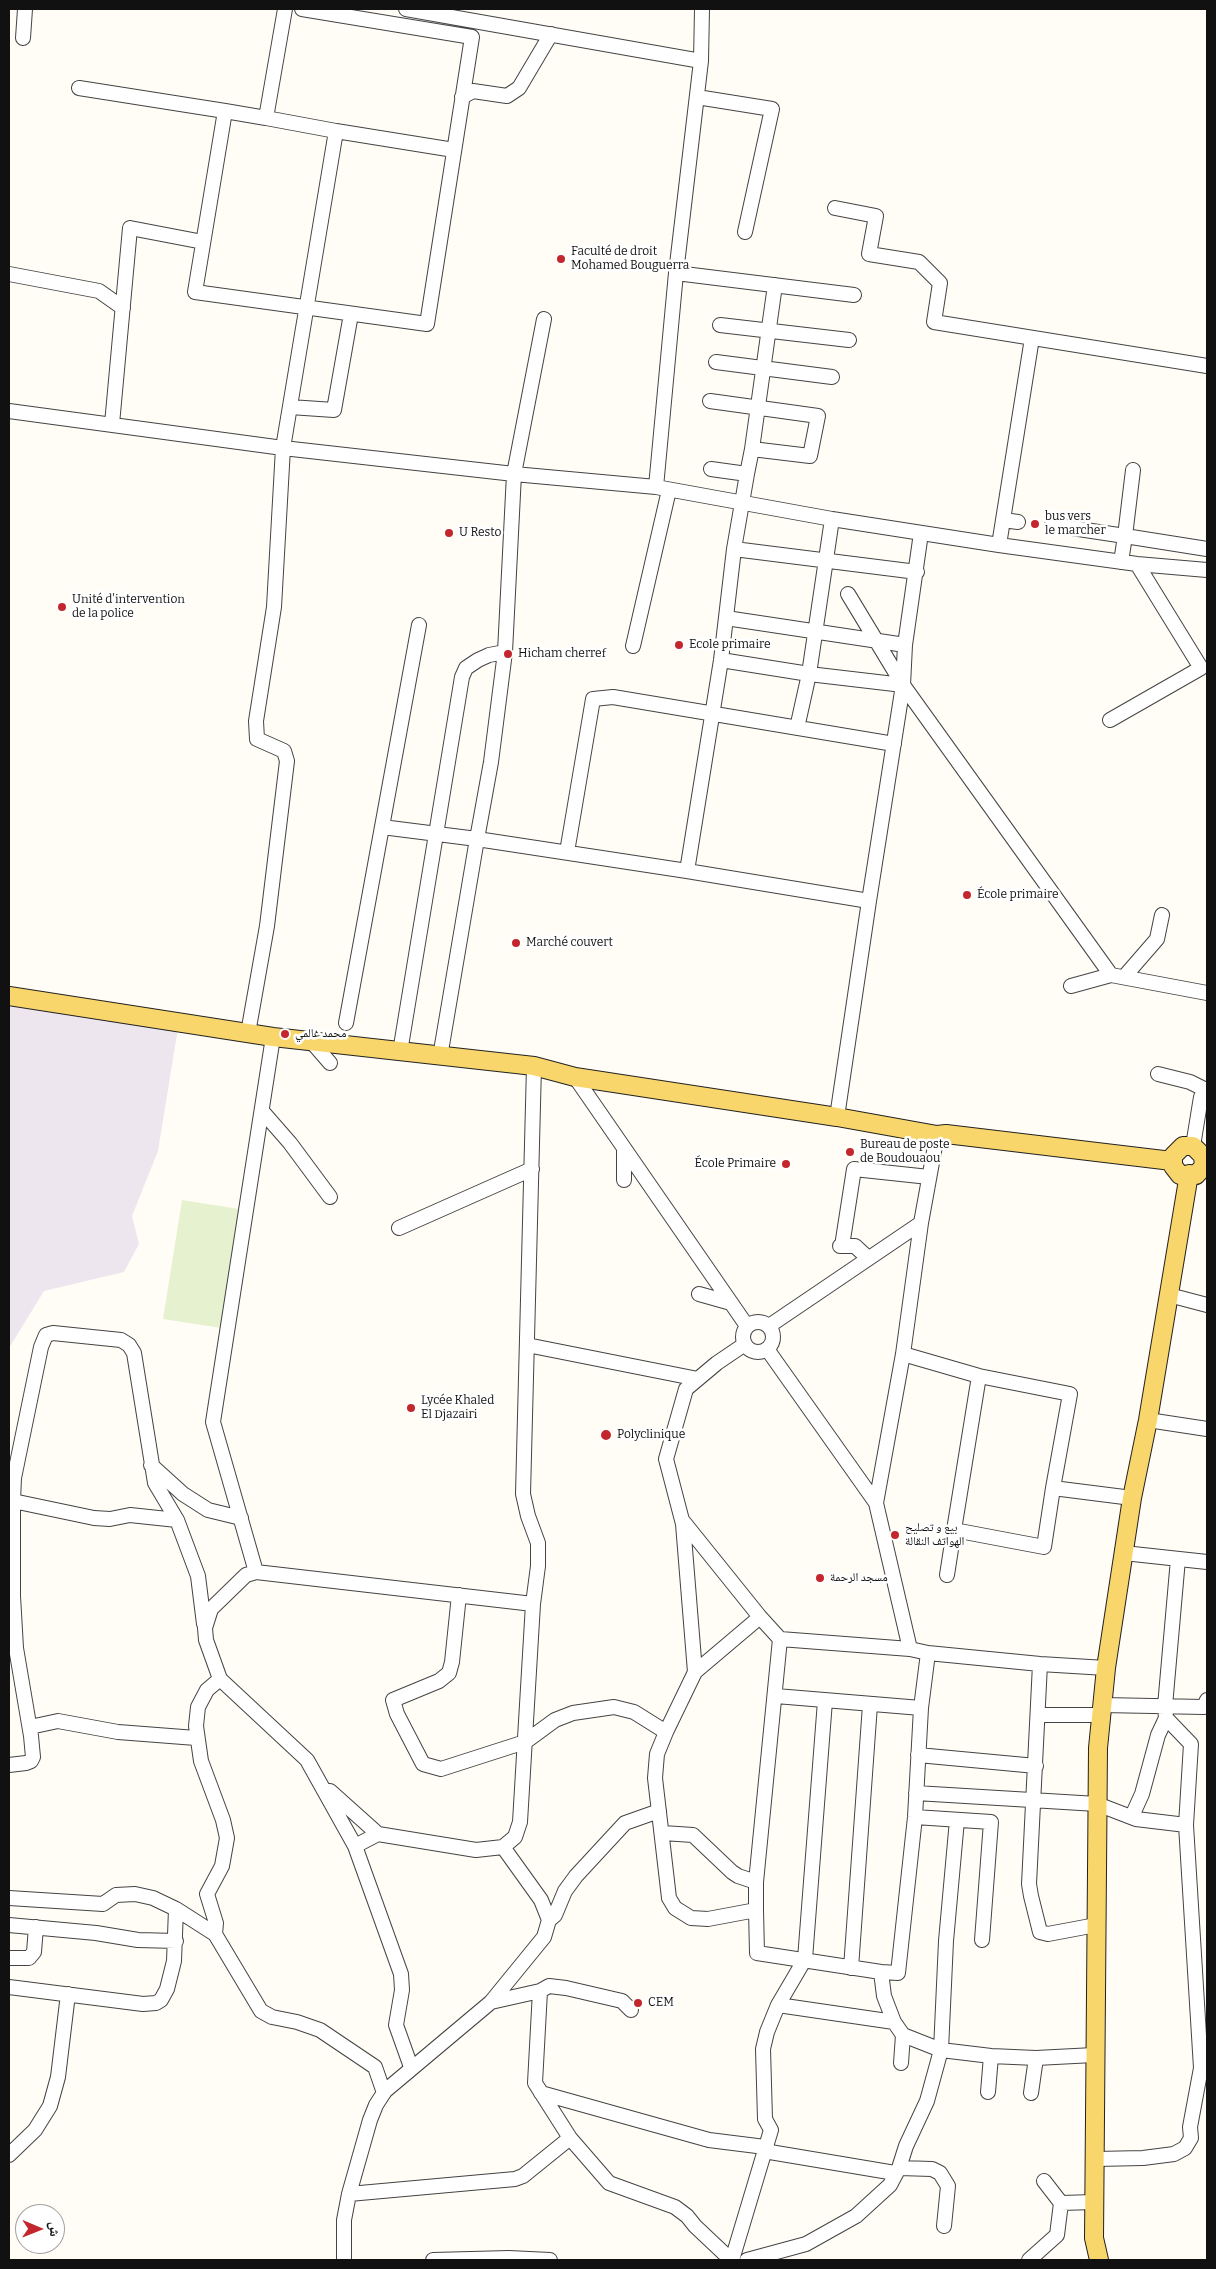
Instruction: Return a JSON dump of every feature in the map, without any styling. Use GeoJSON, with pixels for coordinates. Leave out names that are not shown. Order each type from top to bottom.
{"type":"FeatureCollection","features":[{"type":"Feature","properties":{"kind":"main road"},"geometry":{"type":"LineString","coordinates":[[9,996],[273,1037],[534,1066],[575,1078],[837,1116],[937,1135],[946,1134],[1172,1160]]}},
{"type":"Feature","properties":{"kind":"main road"},"geometry":{"type":"LineString","coordinates":[[1099,2260],[1094,2238],[1096,2159],[1094,2055],[1097,1804],[1101,1710],[1132,1498],[1148,1420],[1169,1295],[1200,1169],[1203,1156],[1193,1146],[1179,1148],[1172,1160],[1172,1166],[1180,1175],[1185,1177],[1200,1169]]}},
{"type":"Feature","properties":{"kind":"street"},"geometry":{"type":"LineString","coordinates":[[23,38],[26,9]]}},
{"type":"Feature","properties":{"kind":"street"},"geometry":{"type":"LineString","coordinates":[[266,118],[285,9]]}},
{"type":"Feature","properties":{"kind":"street"},"geometry":{"type":"LineString","coordinates":[[225,112],[195,292],[427,324],[472,37],[302,9]]}},
{"type":"Feature","properties":{"kind":"street"},"geometry":{"type":"LineString","coordinates":[[406,9],[701,60]]}},
{"type":"Feature","properties":{"kind":"street"},"geometry":{"type":"LineString","coordinates":[[633,646],[662,488],[676,273],[701,60],[702,9]]}},
{"type":"Feature","properties":{"kind":"street"},"geometry":{"type":"LineString","coordinates":[[462,97],[473,91],[507,96],[519,88],[551,34]]}},
{"type":"Feature","properties":{"kind":"street"},"geometry":{"type":"LineString","coordinates":[[79,88],[454,150]]}},
{"type":"Feature","properties":{"kind":"street"},"geometry":{"type":"LineString","coordinates":[[697,97],[772,110],[745,232]]}},
{"type":"Feature","properties":{"kind":"street"},"geometry":{"type":"LineString","coordinates":[[248,1033],[267,926],[287,761],[284,751],[257,739],[256,721],[274,607],[283,448],[336,131]]}},
{"type":"Feature","properties":{"kind":"street"},"geometry":{"type":"LineString","coordinates":[[835,208],[876,216],[869,254],[919,262],[940,283],[934,322],[1207,366]]}},
{"type":"Feature","properties":{"kind":"street"},"geometry":{"type":"LineString","coordinates":[[112,424],[130,228],[203,242]]}},
{"type":"Feature","properties":{"kind":"street"},"geometry":{"type":"LineString","coordinates":[[676,273],[854,295]]}},
{"type":"Feature","properties":{"kind":"street"},"geometry":{"type":"LineString","coordinates":[[9,274],[100,291],[122,308]]}},
{"type":"Feature","properties":{"kind":"street"},"geometry":{"type":"LineString","coordinates":[[687,871],[721,660],[734,549],[752,449],[775,285]]}},
{"type":"Feature","properties":{"kind":"street"},"geometry":{"type":"LineString","coordinates":[[290,407],[334,410],[351,314]]}},
{"type":"Feature","properties":{"kind":"street"},"geometry":{"type":"LineString","coordinates":[[440,1057],[491,762],[506,652],[514,474],[544,319]]}},
{"type":"Feature","properties":{"kind":"street"},"geometry":{"type":"LineString","coordinates":[[720,325],[849,340]]}},
{"type":"Feature","properties":{"kind":"street"},"geometry":{"type":"LineString","coordinates":[[999,545],[1032,338]]}},
{"type":"Feature","properties":{"kind":"street"},"geometry":{"type":"LineString","coordinates":[[716,362],[832,377]]}},
{"type":"Feature","properties":{"kind":"street"},"geometry":{"type":"LineString","coordinates":[[710,401],[818,416],[810,456],[752,449]]}},
{"type":"Feature","properties":{"kind":"street"},"geometry":{"type":"LineString","coordinates":[[9,411],[283,448],[514,474],[662,488],[832,519],[999,545],[1137,564],[1207,570]]}},
{"type":"Feature","properties":{"kind":"street"},"geometry":{"type":"LineString","coordinates":[[711,469],[747,474]]}},
{"type":"Feature","properties":{"kind":"street"},"geometry":{"type":"LineString","coordinates":[[1121,562],[1133,470]]}},
{"type":"Feature","properties":{"kind":"street"},"geometry":{"type":"LineString","coordinates":[[797,728],[809,674],[832,519]]}},
{"type":"Feature","properties":{"kind":"street"},"geometry":{"type":"LineString","coordinates":[[1003,520],[1018,522]]}},
{"type":"Feature","properties":{"kind":"street"},"geometry":{"type":"LineString","coordinates":[[1052,525],[1207,549]]}},
{"type":"Feature","properties":{"kind":"street"},"geometry":{"type":"LineString","coordinates":[[837,1116],[903,684],[905,644],[922,533]]}},
{"type":"Feature","properties":{"kind":"street"},"geometry":{"type":"LineString","coordinates":[[734,549],[917,572]]}},
{"type":"Feature","properties":{"kind":"street"},"geometry":{"type":"LineString","coordinates":[[1110,720],[1205,670],[1137,564]]}},
{"type":"Feature","properties":{"kind":"street"},"geometry":{"type":"LineString","coordinates":[[848,594],[903,684],[1117,976]]}},
{"type":"Feature","properties":{"kind":"street"},"geometry":{"type":"LineString","coordinates":[[726,618],[905,644]]}},
{"type":"Feature","properties":{"kind":"street"},"geometry":{"type":"LineString","coordinates":[[346,1023],[419,625]]}},
{"type":"Feature","properties":{"kind":"street"},"geometry":{"type":"LineString","coordinates":[[400,1052],[462,677],[466,668],[478,660],[489,655],[506,652]]}},
{"type":"Feature","properties":{"kind":"street"},"geometry":{"type":"LineString","coordinates":[[721,660],[809,674],[903,684]]}},
{"type":"Feature","properties":{"kind":"street"},"geometry":{"type":"LineString","coordinates":[[567,852],[593,699],[613,697],[894,744]]}},
{"type":"Feature","properties":{"kind":"street"},"geometry":{"type":"LineString","coordinates":[[382,827],[567,852],[870,901]]}},
{"type":"Feature","properties":{"kind":"street"},"geometry":{"type":"LineString","coordinates":[[1117,976],[1157,939],[1162,915]]}},
{"type":"Feature","properties":{"kind":"street"},"geometry":{"type":"LineString","coordinates":[[1071,986],[1117,976],[1207,993]]}},
{"type":"Feature","properties":{"kind":"street"},"geometry":{"type":"LineString","coordinates":[[252,1569],[241,1518],[214,1422],[273,1037]]}},
{"type":"Feature","properties":{"kind":"street"},"geometry":{"type":"LineString","coordinates":[[311,1042],[330,1062]]}},
{"type":"Feature","properties":{"kind":"street"},"geometry":{"type":"LineString","coordinates":[[322,1783],[378,1834],[476,1850],[503,1847],[515,1837],[520,1822],[533,1604],[538,1566],[538,1542],[528,1516],[523,1494],[534,1066]]}},
{"type":"Feature","properties":{"kind":"street"},"geometry":{"type":"LineString","coordinates":[[1158,1074],[1190,1082],[1206,1089],[1201,1097],[1193,1146]]}},
{"type":"Feature","properties":{"kind":"street"},"geometry":{"type":"LineString","coordinates":[[575,1078],[747,1326]]}},
{"type":"Feature","properties":{"kind":"street"},"geometry":{"type":"LineString","coordinates":[[262,1111],[290,1143],[330,1197]]}},
{"type":"Feature","properties":{"kind":"street"},"geometry":{"type":"LineString","coordinates":[[876,1503],[903,1354],[921,1223],[937,1135]]}},
{"type":"Feature","properties":{"kind":"street"},"geometry":{"type":"LineString","coordinates":[[624,1149],[624,1180]]}},
{"type":"Feature","properties":{"kind":"street"},"geometry":{"type":"LineString","coordinates":[[399,1228],[532,1169]]}},
{"type":"Feature","properties":{"kind":"street"},"geometry":{"type":"LineString","coordinates":[[868,1258],[855,1246],[841,1246],[854,1169],[930,1177]]}},
{"type":"Feature","properties":{"kind":"street"},"geometry":{"type":"LineString","coordinates":[[769,1326],[921,1223]]}},
{"type":"Feature","properties":{"kind":"street"},"geometry":{"type":"LineString","coordinates":[[699,1294],[731,1303]]}},
{"type":"Feature","properties":{"kind":"street"},"geometry":{"type":"LineString","coordinates":[[1169,1295],[1207,1305]]}},
{"type":"Feature","properties":{"kind":"street"},"geometry":{"type":"LineString","coordinates":[[756,1322],[769,1326],[773,1335],[767,1349],[757,1352],[752,1351],[744,1344],[743,1334],[747,1326],[756,1322]]}},
{"type":"Feature","properties":{"kind":"street"},"geometry":{"type":"LineString","coordinates":[[9,1765],[31,1761],[33,1757],[30,1728],[16,1648],[13,1596],[13,1502],[14,1478],[41,1347],[46,1335],[53,1333],[121,1340],[129,1344],[134,1353],[155,1483],[177,1520],[198,1576],[206,1640],[220,1679],[307,1760],[322,1783],[355,1846],[401,1974],[402,1990],[396,2025],[412,2067]]}},
{"type":"Feature","properties":{"kind":"street"},"geometry":{"type":"LineString","coordinates":[[695,1672],[682,1520],[666,1459],[686,1389],[717,1363],[744,1344]]}},
{"type":"Feature","properties":{"kind":"street"},"geometry":{"type":"LineString","coordinates":[[527,1345],[698,1379]]}},
{"type":"Feature","properties":{"kind":"street"},"geometry":{"type":"LineString","coordinates":[[767,1349],[876,1503],[910,1649]]}},
{"type":"Feature","properties":{"kind":"street"},"geometry":{"type":"LineString","coordinates":[[903,1354],[979,1376],[1070,1394],[1044,1547],[954,1530]]}},
{"type":"Feature","properties":{"kind":"street"},"geometry":{"type":"LineString","coordinates":[[947,1575],[979,1376]]}},
{"type":"Feature","properties":{"kind":"street"},"geometry":{"type":"LineString","coordinates":[[1148,1420],[1207,1429]]}},
{"type":"Feature","properties":{"kind":"street"},"geometry":{"type":"LineString","coordinates":[[151,1465],[183,1494],[208,1510],[241,1518]]}},
{"type":"Feature","properties":{"kind":"street"},"geometry":{"type":"LineString","coordinates":[[1053,1488],[1132,1498]]}},
{"type":"Feature","properties":{"kind":"street"},"geometry":{"type":"LineString","coordinates":[[13,1502],[94,1518],[110,1519],[130,1515],[177,1520]]}},
{"type":"Feature","properties":{"kind":"street"},"geometry":{"type":"LineString","coordinates":[[682,1520],[780,1639],[910,1649],[928,1653],[1040,1664],[1106,1668]]}},
{"type":"Feature","properties":{"kind":"street"},"geometry":{"type":"LineString","coordinates":[[1124,1553],[1207,1562]]}},
{"type":"Feature","properties":{"kind":"street"},"geometry":{"type":"LineString","coordinates":[[1132,1816],[1142,1794],[1166,1712],[1178,1559]]}},
{"type":"Feature","properties":{"kind":"street"},"geometry":{"type":"LineString","coordinates":[[252,1569],[533,1604]]}},
{"type":"Feature","properties":{"kind":"street"},"geometry":{"type":"LineString","coordinates":[[205,1628],[211,1609],[252,1569]]}},
{"type":"Feature","properties":{"kind":"street"},"geometry":{"type":"LineString","coordinates":[[459,1595],[452,1662],[449,1673],[439,1681],[393,1700],[397,1714],[423,1764],[431,1768],[441,1769],[525,1742],[555,1720],[573,1713],[614,1707],[634,1712],[666,1732]]}},
{"type":"Feature","properties":{"kind":"street"},"geometry":{"type":"LineString","coordinates":[[756,1910],[708,1919],[691,1918],[675,1908],[669,1898],[656,1766],[657,1754],[666,1732],[695,1672],[760,1617]]}},
{"type":"Feature","properties":{"kind":"street"},"geometry":{"type":"LineString","coordinates":[[780,1639],[776,1696],[756,1882],[757,1953],[881,1972],[898,1973],[915,1817],[918,1755],[928,1653]]}},
{"type":"Feature","properties":{"kind":"street"},"geometry":{"type":"LineString","coordinates":[[1040,1664],[1029,1884],[1040,1932],[1048,1934],[1096,1925]]}},
{"type":"Feature","properties":{"kind":"street"},"geometry":{"type":"LineString","coordinates":[[215,1934],[216,1923],[207,1894],[222,1866],[227,1838],[223,1820],[201,1761],[196,1738],[198,1707],[207,1690],[220,1679]]}},
{"type":"Feature","properties":{"kind":"street"},"geometry":{"type":"LineString","coordinates":[[776,1696],[922,1708]]}},
{"type":"Feature","properties":{"kind":"street"},"geometry":{"type":"LineString","coordinates":[[1038,1715],[1101,1710],[1166,1712],[1204,1707],[1207,1700]]}},
{"type":"Feature","properties":{"kind":"street"},"geometry":{"type":"LineString","coordinates":[[540,1991],[534,2079],[536,2087],[570,2138],[609,2183],[675,2207],[687,2216],[695,2226],[732,2260],[771,2130],[765,2119],[764,2049],[767,2032],[778,2006],[805,1959],[825,1701]]}},
{"type":"Feature","properties":{"kind":"street"},"geometry":{"type":"LineString","coordinates":[[851,1968],[870,1705]]}},
{"type":"Feature","properties":{"kind":"street"},"geometry":{"type":"LineString","coordinates":[[1096,2159],[1143,2158],[1174,2154],[1185,2148],[1191,2138],[1190,2127],[1204,2069],[1186,1825],[1191,1744],[1166,1712]]}},
{"type":"Feature","properties":{"kind":"street"},"geometry":{"type":"LineString","coordinates":[[30,1728],[58,1721],[118,1732],[196,1738]]}},
{"type":"Feature","properties":{"kind":"street"},"geometry":{"type":"LineString","coordinates":[[918,1755],[1036,1766]]}},
{"type":"Feature","properties":{"kind":"street"},"geometry":{"type":"LineString","coordinates":[[916,1793],[1097,1804],[1136,1819],[1186,1825]]}},
{"type":"Feature","properties":{"kind":"street"},"geometry":{"type":"LineString","coordinates":[[344,2260],[344,2220],[349,2194],[370,2120],[384,2093],[412,2067],[491,2002],[544,1937],[549,1920],[555,1915],[565,1891],[576,1876],[625,1823],[659,1811]]}},
{"type":"Feature","properties":{"kind":"street"},"geometry":{"type":"LineString","coordinates":[[915,1817],[992,1822],[982,1940]]}},
{"type":"Feature","properties":{"kind":"street"},"geometry":{"type":"LineString","coordinates":[[746,2260],[806,2244],[856,2216],[890,2185],[927,2100],[941,2050],[946,1941],[957,1820]]}},
{"type":"Feature","properties":{"kind":"street"},"geometry":{"type":"LineString","coordinates":[[663,1833],[693,1835],[732,1872],[756,1882]]}},
{"type":"Feature","properties":{"kind":"street"},"geometry":{"type":"LineString","coordinates":[[355,1846],[378,1834]]}},
{"type":"Feature","properties":{"kind":"street"},"geometry":{"type":"LineString","coordinates":[[503,1847],[540,1900],[549,1920]]}},
{"type":"Feature","properties":{"kind":"street"},"geometry":{"type":"LineString","coordinates":[[9,1898],[103,1904],[116,1895],[136,1894],[153,1898],[176,1909],[215,1934],[261,2011],[272,2017],[298,2022],[320,2030],[375,2066],[384,2093]]}},
{"type":"Feature","properties":{"kind":"street"},"geometry":{"type":"LineString","coordinates":[[9,1987],[143,2004],[156,2003],[161,2000],[167,1990],[174,1961],[176,1909]]}},
{"type":"Feature","properties":{"kind":"street"},"geometry":{"type":"LineString","coordinates":[[9,1925],[138,1940],[176,1941]]}},
{"type":"Feature","properties":{"kind":"street"},"geometry":{"type":"LineString","coordinates":[[9,1958],[29,1958],[34,1952],[36,1927]]}},
{"type":"Feature","properties":{"kind":"street"},"geometry":{"type":"LineString","coordinates":[[881,1972],[884,1996],[894,2022],[903,2035],[941,2050],[991,2056],[1036,2058],[1094,2055]]}},
{"type":"Feature","properties":{"kind":"street"},"geometry":{"type":"LineString","coordinates":[[491,2002],[540,1991],[549,1986],[622,2001],[631,2010]]}},
{"type":"Feature","properties":{"kind":"street"},"geometry":{"type":"LineString","coordinates":[[9,2154],[35,2130],[50,2106],[58,2077],[68,1994]]}},
{"type":"Feature","properties":{"kind":"street"},"geometry":{"type":"LineString","coordinates":[[778,2006],[894,2022]]}},
{"type":"Feature","properties":{"kind":"street"},"geometry":{"type":"LineString","coordinates":[[901,2063],[903,2035]]}},
{"type":"Feature","properties":{"kind":"street"},"geometry":{"type":"LineString","coordinates":[[988,2092],[991,2056]]}},
{"type":"Feature","properties":{"kind":"street"},"geometry":{"type":"LineString","coordinates":[[1031,2093],[1036,2058]]}},
{"type":"Feature","properties":{"kind":"street"},"geometry":{"type":"LineString","coordinates":[[541,2093],[709,2140],[897,2170],[932,2169],[940,2173],[948,2186],[944,2226]]}},
{"type":"Feature","properties":{"kind":"street"},"geometry":{"type":"LineString","coordinates":[[349,2194],[515,2180],[524,2176],[570,2138]]}},
{"type":"Feature","properties":{"kind":"street"},"geometry":{"type":"LineString","coordinates":[[1028,2260],[1057,2235],[1061,2203],[1044,2181]]}},
{"type":"Feature","properties":{"kind":"street"},"geometry":{"type":"LineString","coordinates":[[1061,2203],[1094,2202]]}},
{"type":"Feature","properties":{"kind":"street"},"geometry":{"type":"LineString","coordinates":[[433,2260],[492,2258],[550,2260]]}},
{"type":"Feature","properties":{"kind":"shaded area"},"geometry":{"type":"Polygon","coordinates":[[[9,1003],[178,1028],[158,1151],[132,1216],[139,1244],[124,1272],[44,1291],[9,1348],[9,1003]]]}},
{"type":"Feature","properties":{"kind":"green space"},"geometry":{"type":"Polygon","coordinates":[[[182,1200],[239,1209],[221,1328],[163,1319],[182,1200]]]}},
{"type":"Feature","properties":{"kind":"place","name":"Faculté de droit Mohamed Bouguerra"},"geometry":{"type":"Point","coordinates":[561,259]}},
{"type":"Feature","properties":{"kind":"place","name":"bus vers le marcher"},"geometry":{"type":"Point","coordinates":[1035,524]}},
{"type":"Feature","properties":{"kind":"place","name":"U Resto"},"geometry":{"type":"Point","coordinates":[449,533]}},
{"type":"Feature","properties":{"kind":"place","name":"Unité d'intervention de la police"},"geometry":{"type":"Point","coordinates":[62,607]}},
{"type":"Feature","properties":{"kind":"place","name":"Ecole primaire"},"geometry":{"type":"Point","coordinates":[679,645]}},
{"type":"Feature","properties":{"kind":"place","name":"Hicham cherref"},"geometry":{"type":"Point","coordinates":[508,654]}},
{"type":"Feature","properties":{"kind":"place","name":"École primaire"},"geometry":{"type":"Point","coordinates":[967,895]}},
{"type":"Feature","properties":{"kind":"place","name":"Marché couvert"},"geometry":{"type":"Point","coordinates":[516,943]}},
{"type":"Feature","properties":{"kind":"place","name":"محمد غالمي"},"geometry":{"type":"Point","coordinates":[285,1034]}},
{"type":"Feature","properties":{"kind":"place","name":"Bureau de poste de Boudouaou"},"geometry":{"type":"Point","coordinates":[850,1152]}},
{"type":"Feature","properties":{"kind":"place","name":"École Primaire"},"geometry":{"type":"Point","coordinates":[786,1164]}},
{"type":"Feature","properties":{"kind":"place","name":"Lycée Khaled El Djazairi"},"geometry":{"type":"Point","coordinates":[411,1408]}},
{"type":"Feature","properties":{"kind":"place","name":"Polyclinique"},"geometry":{"type":"Point","coordinates":[606,1435]}},
{"type":"Feature","properties":{"kind":"place","name":"بيع و تصليح الهواتف النقالة"},"geometry":{"type":"Point","coordinates":[895,1535]}},
{"type":"Feature","properties":{"kind":"place","name":"مسجد الرحمة"},"geometry":{"type":"Point","coordinates":[820,1578]}},
{"type":"Feature","properties":{"kind":"place","name":"CEM"},"geometry":{"type":"Point","coordinates":[638,2003]}}]}
